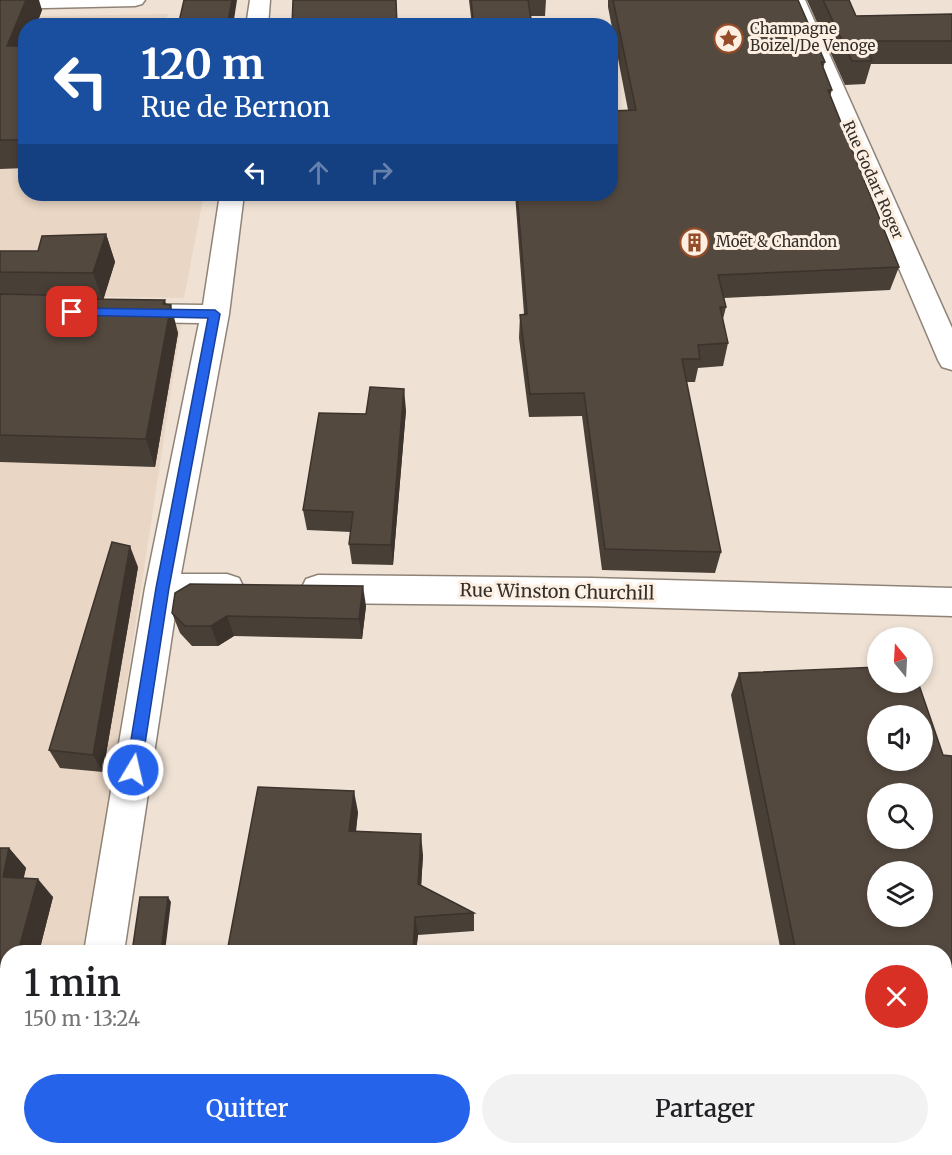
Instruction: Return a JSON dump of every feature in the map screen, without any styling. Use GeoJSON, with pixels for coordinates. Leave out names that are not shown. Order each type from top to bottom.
{"type":"FeatureCollection","features":[{"type":"Feature","properties":{"kind":"street"},"geometry":{"type":"LineString","coordinates":[[0,3],[135,0]]}},
{"type":"Feature","properties":{"kind":"street"},"geometry":{"type":"LineString","coordinates":[[258,18],[260,0]]}},
{"type":"Feature","properties":{"kind":"street","name":"Rue Godart Roger"},"geometry":{"type":"LineString","coordinates":[[795,0],[952,360]]}},
{"type":"Feature","properties":{"kind":"street"},"geometry":{"type":"LineString","coordinates":[[105,945],[162,588],[215,314],[231,201]]}},
{"type":"Feature","properties":{"kind":"street"},"geometry":{"type":"LineString","coordinates":[[107,312],[215,314]]}},
{"type":"Feature","properties":{"kind":"street"},"geometry":{"type":"LineString","coordinates":[[162,588],[258,588]]}},
{"type":"Feature","properties":{"kind":"street","name":"Rue Winston Churchill"},"geometry":{"type":"LineString","coordinates":[[294,589],[592,592],[952,602]]}},
{"type":"Feature","properties":{"kind":"shaded area"},"geometry":{"type":"Polygon","coordinates":[[[168,14],[167,18],[18,18],[18,201],[203,201],[184,298],[0,295],[0,17],[168,14]]]}},
{"type":"Feature","properties":{"kind":"shaded area"},"geometry":{"type":"Polygon","coordinates":[[[0,321],[181,325],[87,945],[0,945],[0,321]]]}},
{"type":"Feature","properties":{"kind":"building"},"geometry":{"type":"Polygon","coordinates":[[[0,0],[26,0],[7,46],[18,46],[18,140],[0,140],[0,0]]]}},
{"type":"Feature","properties":{"kind":"building"},"geometry":{"type":"Polygon","coordinates":[[[184,0],[232,0],[229,18],[180,18],[184,0]]]}},
{"type":"Feature","properties":{"kind":"building"},"geometry":{"type":"Polygon","coordinates":[[[293,0],[396,0],[397,18],[292,18],[293,0]]]}},
{"type":"Feature","properties":{"kind":"building"},"geometry":{"type":"Polygon","coordinates":[[[471,0],[528,0],[531,18],[473,18],[471,0]]]}},
{"type":"Feature","properties":{"kind":"building"},"geometry":{"type":"Polygon","coordinates":[[[613,0],[798,0],[825,62],[821,62],[832,90],[828,90],[899,267],[718,275],[726,307],[720,307],[728,343],[698,345],[700,359],[682,359],[721,552],[605,549],[584,393],[530,394],[520,315],[527,314],[518,201],[618,201],[618,111],[636,110],[613,0]]]}},
{"type":"Feature","properties":{"kind":"building"},"geometry":{"type":"Polygon","coordinates":[[[823,0],[849,0],[856,16],[952,14],[952,41],[863,41],[872,61],[852,61],[823,0]]]}},
{"type":"Feature","properties":{"kind":"building"},"geometry":{"type":"Polygon","coordinates":[[[106,234],[93,273],[0,272],[0,251],[38,251],[42,236],[106,234]]]}},
{"type":"Feature","properties":{"kind":"building"},"geometry":{"type":"Polygon","coordinates":[[[0,294],[86,296],[84,299],[165,300],[163,304],[171,305],[146,439],[0,435],[0,294]]]}},
{"type":"Feature","properties":{"kind":"building"},"geometry":{"type":"Polygon","coordinates":[[[370,387],[404,389],[391,545],[349,544],[353,512],[303,510],[319,413],[366,414],[370,387]]]}},
{"type":"Feature","properties":{"kind":"building"},"geometry":{"type":"Polygon","coordinates":[[[112,542],[130,546],[93,755],[49,750],[112,542]]]}},
{"type":"Feature","properties":{"kind":"building"},"geometry":{"type":"Polygon","coordinates":[[[190,584],[363,586],[359,619],[227,616],[211,626],[185,626],[172,613],[175,593],[190,584]]]}},
{"type":"Feature","properties":{"kind":"building"},"geometry":{"type":"Polygon","coordinates":[[[867,667],[867,693],[922,693],[926,705],[867,705],[867,771],[933,771],[933,726],[943,755],[952,756],[952,945],[795,945],[739,673],[867,667]]]}},
{"type":"Feature","properties":{"kind":"building"},"geometry":{"type":"Polygon","coordinates":[[[258,787],[354,791],[349,831],[421,834],[418,884],[474,913],[415,917],[413,945],[228,945],[258,787]]]}},
{"type":"Feature","properties":{"kind":"building"},"geometry":{"type":"Polygon","coordinates":[[[0,848],[9,848],[3,877],[38,879],[20,945],[0,945],[0,848]]]}},
{"type":"Feature","properties":{"kind":"building"},"geometry":{"type":"Polygon","coordinates":[[[140,897],[168,897],[162,945],[133,945],[140,897]]]}},
{"type":"Feature","properties":{"kind":"place","name":"Champagne Boizel/De Venoge"},"geometry":{"type":"Point","coordinates":[729,38]}},
{"type":"Feature","properties":{"kind":"place","name":"Moёt & Chandon"},"geometry":{"type":"Point","coordinates":[695,242]}},
{"type":"Feature","properties":{"kind":"route"},"geometry":{"type":"LineString","coordinates":[[72,312],[215,314],[162,588],[133,770]]}}]}
